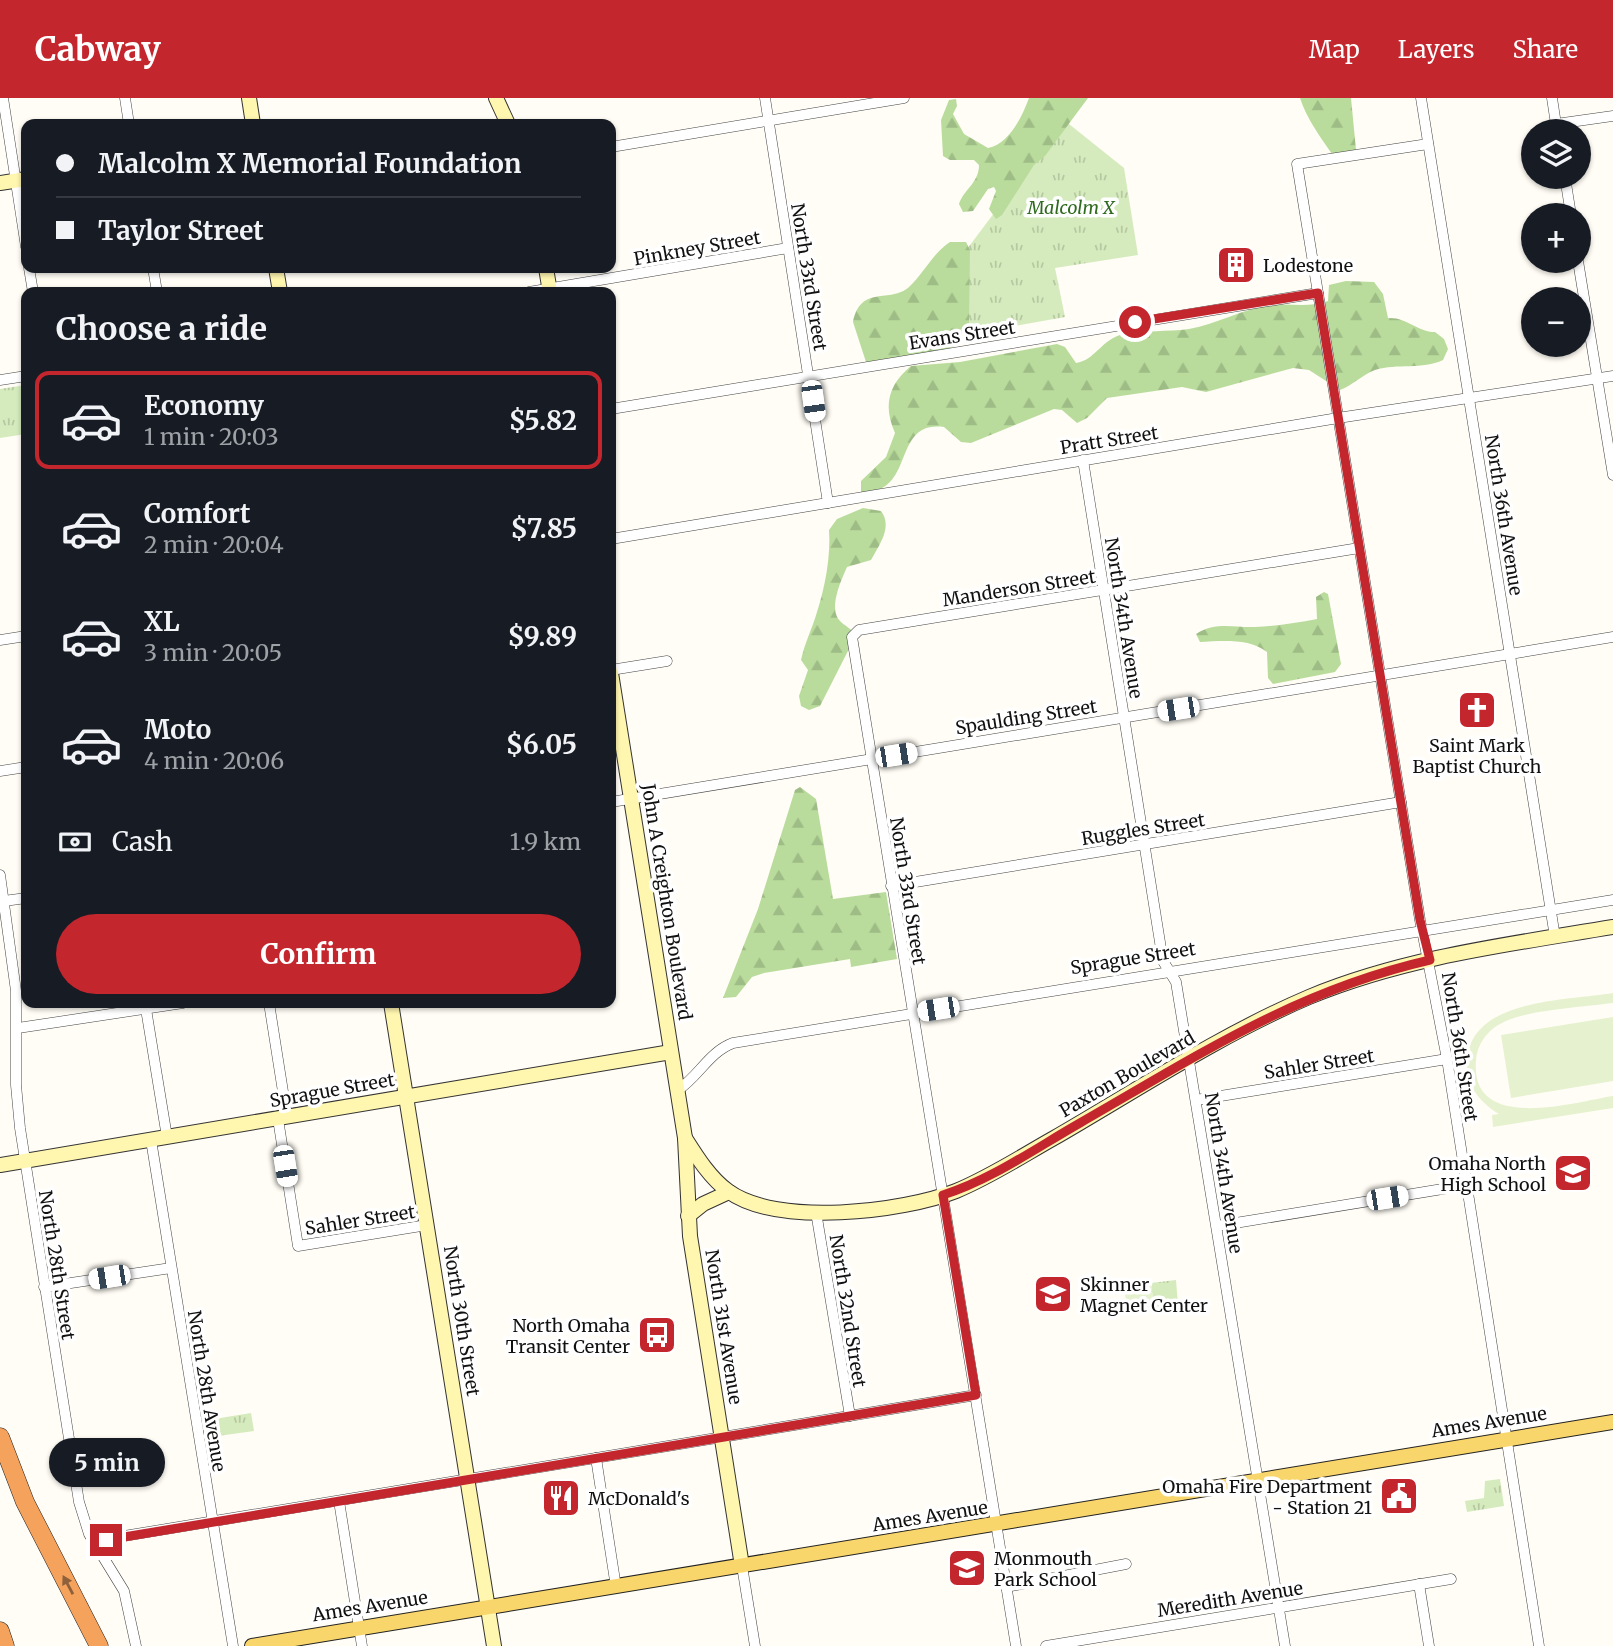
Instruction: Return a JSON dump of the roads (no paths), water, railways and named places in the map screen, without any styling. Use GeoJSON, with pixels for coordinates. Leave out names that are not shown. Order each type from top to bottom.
{"type":"FeatureCollection","features":[{"type":"Feature","properties":{"kind":"highway"},"geometry":{"type":"LineString","coordinates":[[0,1437],[22,1495],[99,1646]]}},
{"type":"Feature","properties":{"kind":"highway"},"geometry":{"type":"LineString","coordinates":[[0,1631],[5,1646]]}},
{"type":"Feature","properties":{"kind":"main road","name":"Ames Avenue"},"geometry":{"type":"LineString","coordinates":[[252,1646],[1613,1422]]}},
{"type":"Feature","properties":{"kind":"street"},"geometry":{"type":"LineString","coordinates":[[0,183],[21,180],[3,98]]}},
{"type":"Feature","properties":{"kind":"street"},"geometry":{"type":"LineString","coordinates":[[125,98],[128,119]]}},
{"type":"Feature","properties":{"kind":"street"},"geometry":{"type":"LineString","coordinates":[[249,98],[253,119]]}},
{"type":"Feature","properties":{"kind":"street"},"geometry":{"type":"LineString","coordinates":[[496,98],[506,119]]}},
{"type":"Feature","properties":{"kind":"street","name":"North 33rd Street"},"geometry":{"type":"LineString","coordinates":[[765,98],[828,503]]}},
{"type":"Feature","properties":{"kind":"street"},"geometry":{"type":"LineString","coordinates":[[616,146],[904,98]]}},
{"type":"Feature","properties":{"kind":"street","name":"North 36th Avenue"},"geometry":{"type":"LineString","coordinates":[[1421,98],[1555,937]]}},
{"type":"Feature","properties":{"kind":"street"},"geometry":{"type":"LineString","coordinates":[[1552,98],[1556,119]]}},
{"type":"Feature","properties":{"kind":"street"},"geometry":{"type":"LineString","coordinates":[[1591,121],[1613,116]]}},
{"type":"Feature","properties":{"kind":"street","name":"North 36th Street"},"geometry":{"type":"LineString","coordinates":[[1428,144],[1297,164],[1401,803],[1447,1059],[1539,1646]]}},
{"type":"Feature","properties":{"kind":"street","name":"Pinkney Street"},"geometry":{"type":"LineString","coordinates":[[571,287],[788,248]]}},
{"type":"Feature","properties":{"kind":"street"},"geometry":{"type":"LineString","coordinates":[[1580,273],[1613,475]]}},
{"type":"Feature","properties":{"kind":"street","name":"Evans Street"},"geometry":{"type":"LineString","coordinates":[[616,408],[1318,293]]}},
{"type":"Feature","properties":{"kind":"street","name":"Pratt Street"},"geometry":{"type":"LineString","coordinates":[[616,538],[1338,418],[1613,376]]}},
{"type":"Feature","properties":{"kind":"street"},"geometry":{"type":"LineString","coordinates":[[0,380],[21,377]]}},
{"type":"Feature","properties":{"kind":"street","name":"North 34th Avenue"},"geometry":{"type":"LineString","coordinates":[[1083,460],[1163,961],[1176,982],[1285,1646]]}},
{"type":"Feature","properties":{"kind":"street","name":"Manderson Street"},"geometry":{"type":"LineString","coordinates":[[852,637],[859,630],[1359,548]]}},
{"type":"Feature","properties":{"kind":"street"},"geometry":{"type":"LineString","coordinates":[[0,640],[21,637]]}},
{"type":"Feature","properties":{"kind":"street","name":"North 33rd Street"},"geometry":{"type":"LineString","coordinates":[[852,637],[1016,1646]]}},
{"type":"Feature","properties":{"kind":"street","name":"Spaulding Street"},"geometry":{"type":"LineString","coordinates":[[616,801],[1613,637]]}},
{"type":"Feature","properties":{"kind":"street"},"geometry":{"type":"LineString","coordinates":[[616,670],[667,661]]}},
{"type":"Feature","properties":{"kind":"street","name":"John A Creighton Boulevard"},"geometry":{"type":"LineString","coordinates":[[616,703],[685,1138]]}},
{"type":"Feature","properties":{"kind":"street"},"geometry":{"type":"LineString","coordinates":[[0,771],[21,768]]}},
{"type":"Feature","properties":{"kind":"street","name":"Ruggles Street"},"geometry":{"type":"LineString","coordinates":[[891,886],[1401,803]]}},
{"type":"Feature","properties":{"kind":"street","name":"North 28th Street"},"geometry":{"type":"LineString","coordinates":[[0,875],[14,966],[18,1028],[16,1094],[24,1161],[79,1502],[95,1545],[124,1591],[136,1646]]}},
{"type":"Feature","properties":{"kind":"street"},"geometry":{"type":"LineString","coordinates":[[4,901],[21,899]]}},
{"type":"Feature","properties":{"kind":"street","name":"Sprague Street"},"geometry":{"type":"LineString","coordinates":[[678,1090],[693,1080],[720,1049],[733,1042],[1613,900]]}},
{"type":"Feature","properties":{"kind":"street","name":"Paxton Boulevard"},"geometry":{"type":"LineString","coordinates":[[685,1138],[702,1164],[729,1192],[771,1207],[816,1212],[904,1204],[943,1195],[1001,1168],[1255,1023],[1311,997],[1368,976],[1430,960],[1613,927]]}},
{"type":"Feature","properties":{"kind":"street"},"geometry":{"type":"LineString","coordinates":[[18,1028],[134,1008]]}},
{"type":"Feature","properties":{"kind":"street"},"geometry":{"type":"LineString","coordinates":[[146,1008],[167,1137]]}},
{"type":"Feature","properties":{"kind":"street"},"geometry":{"type":"LineString","coordinates":[[270,1008],[283,1118]]}},
{"type":"Feature","properties":{"kind":"street","name":"North 30th Street"},"geometry":{"type":"LineString","coordinates":[[392,1008],[494,1646]]}},
{"type":"Feature","properties":{"kind":"street","name":"Sprague Street"},"geometry":{"type":"LineString","coordinates":[[0,1165],[671,1052]]}},
{"type":"Feature","properties":{"kind":"street","name":"Sahler Street"},"geometry":{"type":"LineString","coordinates":[[1196,1100],[1447,1059]]}},
{"type":"Feature","properties":{"kind":"street","name":"Sahler Street"},"geometry":{"type":"LineString","coordinates":[[283,1118],[298,1246],[427,1225]]}},
{"type":"Feature","properties":{"kind":"street","name":"North 31st Avenue"},"geometry":{"type":"LineString","coordinates":[[685,1138],[688,1216],[755,1646]]}},
{"type":"Feature","properties":{"kind":"street","name":"North 28th Avenue"},"geometry":{"type":"LineString","coordinates":[[151,1140],[233,1646]]}},
{"type":"Feature","properties":{"kind":"street"},"geometry":{"type":"LineString","coordinates":[[1217,1226],[1467,1185]]}},
{"type":"Feature","properties":{"kind":"street"},"geometry":{"type":"LineString","coordinates":[[688,1216],[703,1203],[729,1192]]}},
{"type":"Feature","properties":{"kind":"street","name":"North 32nd Street"},"geometry":{"type":"LineString","coordinates":[[816,1212],[849,1416]]}},
{"type":"Feature","properties":{"kind":"street"},"geometry":{"type":"LineString","coordinates":[[44,1287],[171,1268]]}},
{"type":"Feature","properties":{"kind":"street"},"geometry":{"type":"LineString","coordinates":[[95,1545],[109,1539],[976,1395]]}},
{"type":"Feature","properties":{"kind":"street"},"geometry":{"type":"LineString","coordinates":[[596,1458],[616,1587]]}},
{"type":"Feature","properties":{"kind":"street"},"geometry":{"type":"LineString","coordinates":[[339,1501],[362,1646]]}},
{"type":"Feature","properties":{"kind":"street"},"geometry":{"type":"LineString","coordinates":[[1006,1587],[1126,1564]]}},
{"type":"Feature","properties":{"kind":"street","name":"Meredith Avenue"},"geometry":{"type":"LineString","coordinates":[[1046,1646],[1451,1579]]}},
{"type":"Feature","properties":{"kind":"street"},"geometry":{"type":"LineString","coordinates":[[1419,1584],[1429,1646]]}},
{"type":"Feature","properties":{"kind":"place","name":"Lodestone"},"geometry":{"type":"Point","coordinates":[1236,265]}},
{"type":"Feature","properties":{"kind":"place","name":"Saint Mark Baptist Church"},"geometry":{"type":"Point","coordinates":[1477,710]}},
{"type":"Feature","properties":{"kind":"place","name":"Omaha North High School"},"geometry":{"type":"Point","coordinates":[1573,1173]}},
{"type":"Feature","properties":{"kind":"place","name":"Skinner Magnet Center"},"geometry":{"type":"Point","coordinates":[1053,1294]}},
{"type":"Feature","properties":{"kind":"place","name":"North Omaha Transit Center"},"geometry":{"type":"Point","coordinates":[657,1335]}},
{"type":"Feature","properties":{"kind":"place","name":"Omaha Fire Department - Station 21"},"geometry":{"type":"Point","coordinates":[1399,1496]}},
{"type":"Feature","properties":{"kind":"place","name":"McDonald's"},"geometry":{"type":"Point","coordinates":[561,1498]}},
{"type":"Feature","properties":{"kind":"place","name":"Monmouth Park School"},"geometry":{"type":"Point","coordinates":[967,1568]}},
{"type":"Feature","properties":{"kind":"park label","name":"Malcolm X"},"geometry":{"type":"Point","coordinates":[1071,207]}}]}
